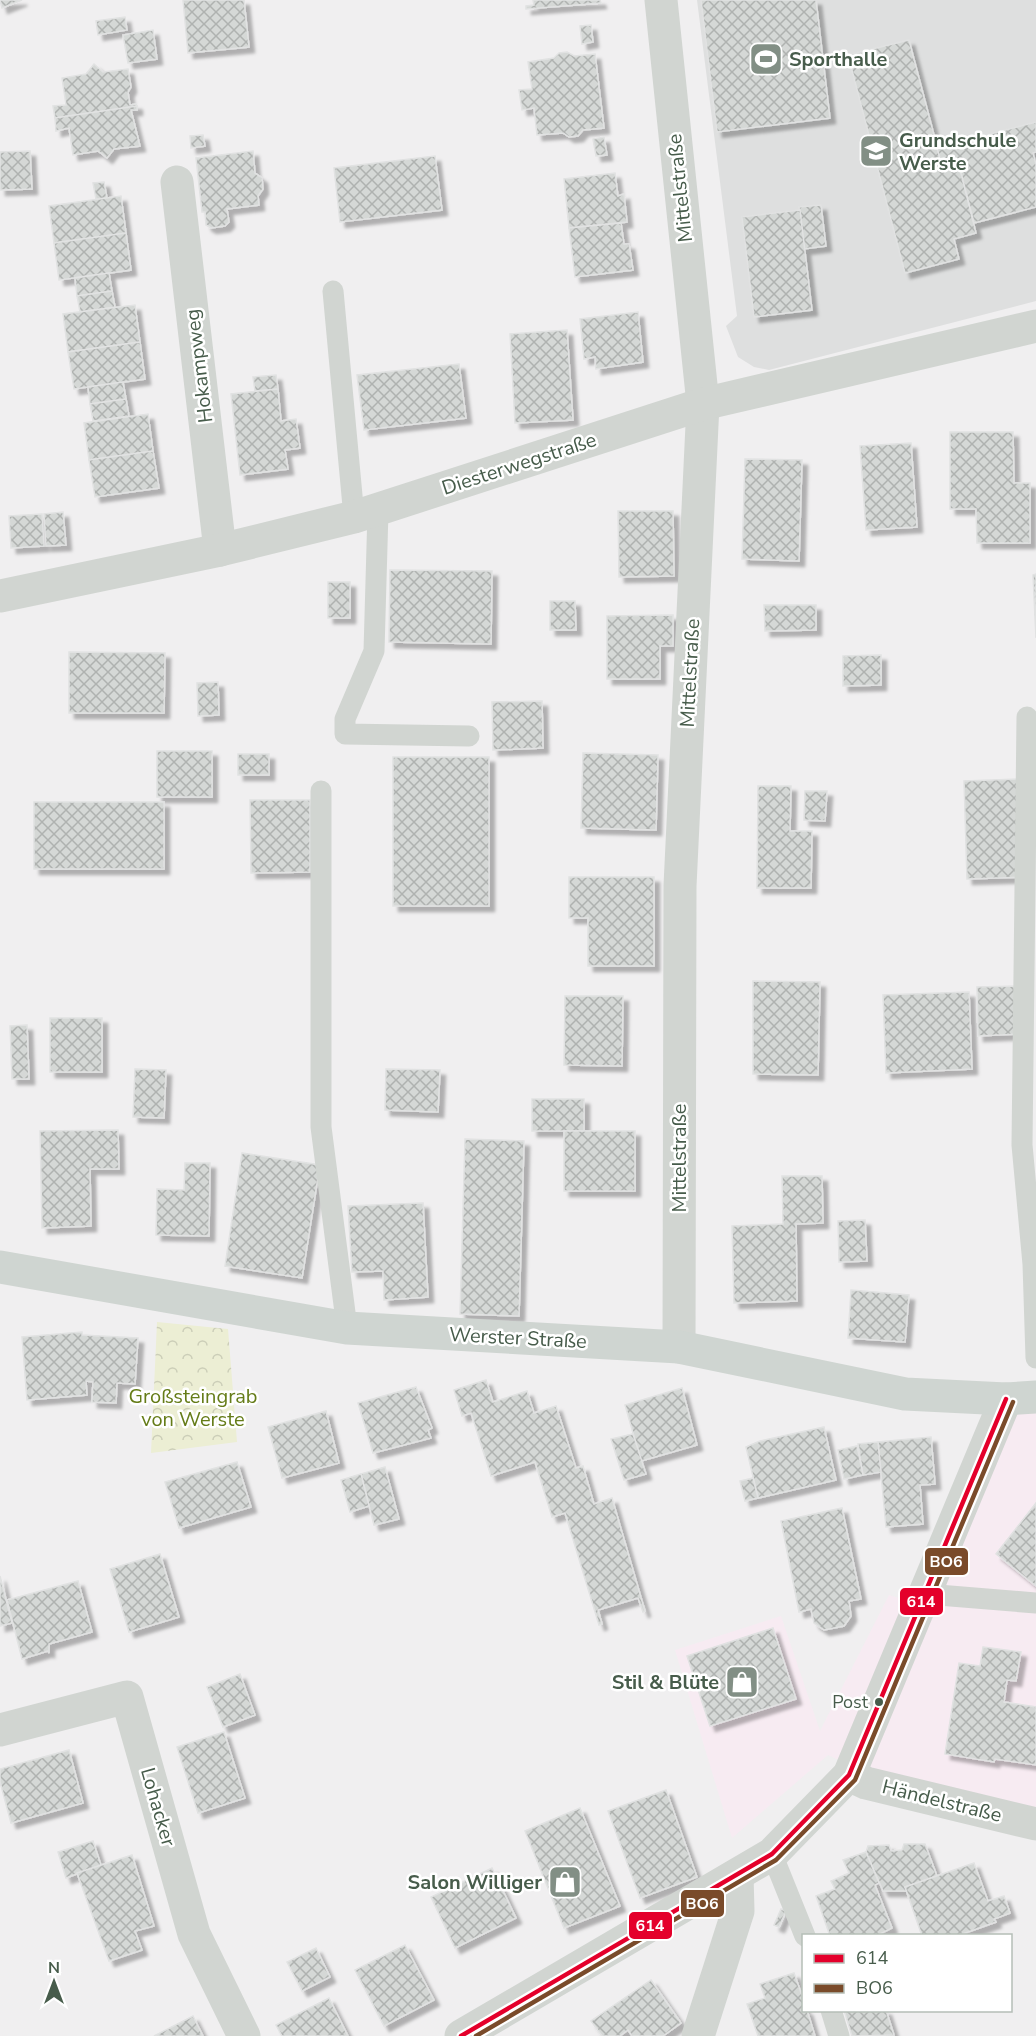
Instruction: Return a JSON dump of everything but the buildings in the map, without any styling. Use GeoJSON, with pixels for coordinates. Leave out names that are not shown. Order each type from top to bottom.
{"type":"FeatureCollection","features":[{"type":"Feature","properties":{"kind":"main road","name":"Werster Straße"},"geometry":{"type":"LineString","coordinates":[[0,1267],[347,1328],[678,1347],[905,1394],[1021,1398]]}},
{"type":"Feature","properties":{"kind":"street","name":"Mittelstraße"},"geometry":{"type":"LineString","coordinates":[[661,0],[703,404],[680,886],[678,1347]]}},
{"type":"Feature","properties":{"kind":"street","name":"Hokampweg"},"geometry":{"type":"LineString","coordinates":[[177,182],[220,550]]}},
{"type":"Feature","properties":{"kind":"street","name":"Diesterwegstraße"},"geometry":{"type":"LineString","coordinates":[[0,596],[220,550],[366,514],[703,404],[1036,326]]}},
{"type":"Feature","properties":{"kind":"street"},"geometry":{"type":"LineString","coordinates":[[461,2036],[772,1854],[849,1775],[926,1594],[1021,1398]]}},
{"type":"Feature","properties":{"kind":"street","name":"Lohacker"},"geometry":{"type":"LineString","coordinates":[[0,1730],[127,1697],[194,1934],[244,2036]]}},
{"type":"Feature","properties":{"kind":"street","name":"Händelstraße"},"geometry":{"type":"LineString","coordinates":[[849,1775],[866,1783],[1036,1824]]}},
{"type":"Feature","properties":{"kind":"street"},"geometry":{"type":"LineString","coordinates":[[698,2036],[738,1911],[737,1875]]}},
{"type":"Feature","properties":{"kind":"lane"},"geometry":{"type":"LineString","coordinates":[[333,291],[366,514],[374,651],[345,719],[345,734],[469,736]]}},
{"type":"Feature","properties":{"kind":"lane"},"geometry":{"type":"LineString","coordinates":[[1027,717],[1022,1145],[1033,1264],[1036,1358]]}},
{"type":"Feature","properties":{"kind":"lane"},"geometry":{"type":"LineString","coordinates":[[321,791],[321,1127],[347,1328]]}},
{"type":"Feature","properties":{"kind":"lane"},"geometry":{"type":"LineString","coordinates":[[926,1594],[1036,1603]]}},
{"type":"Feature","properties":{"kind":"lane"},"geometry":{"type":"LineString","coordinates":[[772,1854],[805,1934]]}},
{"type":"Feature","properties":{"kind":"lane"},"geometry":{"type":"LineString","coordinates":[[832,2012],[839,2036]]}},
{"type":"Feature","properties":{"kind":"shaded area","name":"Grundschule Werste"},"geometry":{"type":"Polygon","coordinates":[[[697,0],[1036,0],[1036,301],[769,370],[754,367],[738,357],[726,326],[737,316],[697,0]]]}},
{"type":"Feature","properties":{"kind":"shaded area"},"geometry":{"type":"Polygon","coordinates":[[[1036,1406],[1036,1823],[901,1790],[828,1755],[732,1838],[675,1650],[781,1616],[820,1731],[889,1595],[925,1606],[1008,1408],[1036,1406]]]}},
{"type":"Feature","properties":{"kind":"green space","name":"Großsteingrab von Werste"},"geometry":{"type":"Polygon","coordinates":[[[157,1322],[228,1329],[237,1442],[151,1453],[157,1322]]]}},
{"type":"Feature","properties":{"kind":"transit line","name":"614"},"geometry":{"type":"LineString","coordinates":[[461,2036],[772,1854],[849,1775],[1006,1399]]}},
{"type":"Feature","properties":{"kind":"transit line","name":"BO6"},"geometry":{"type":"LineString","coordinates":[[476,2036],[776,1860],[855,1780],[1013,1402]]}},
{"type":"Feature","properties":{"kind":"place","name":"Sporthalle"},"geometry":{"type":"Point","coordinates":[766,59]}},
{"type":"Feature","properties":{"kind":"place","name":"Grundschule Werste"},"geometry":{"type":"Point","coordinates":[876,151]}},
{"type":"Feature","properties":{"kind":"place","name":"Stil & Blüte"},"geometry":{"type":"Point","coordinates":[742,1682]}},
{"type":"Feature","properties":{"kind":"place","name":"Post"},"geometry":{"type":"Point","coordinates":[879,1702]}},
{"type":"Feature","properties":{"kind":"place","name":"Salon Williger"},"geometry":{"type":"Point","coordinates":[565,1882]}}]}
